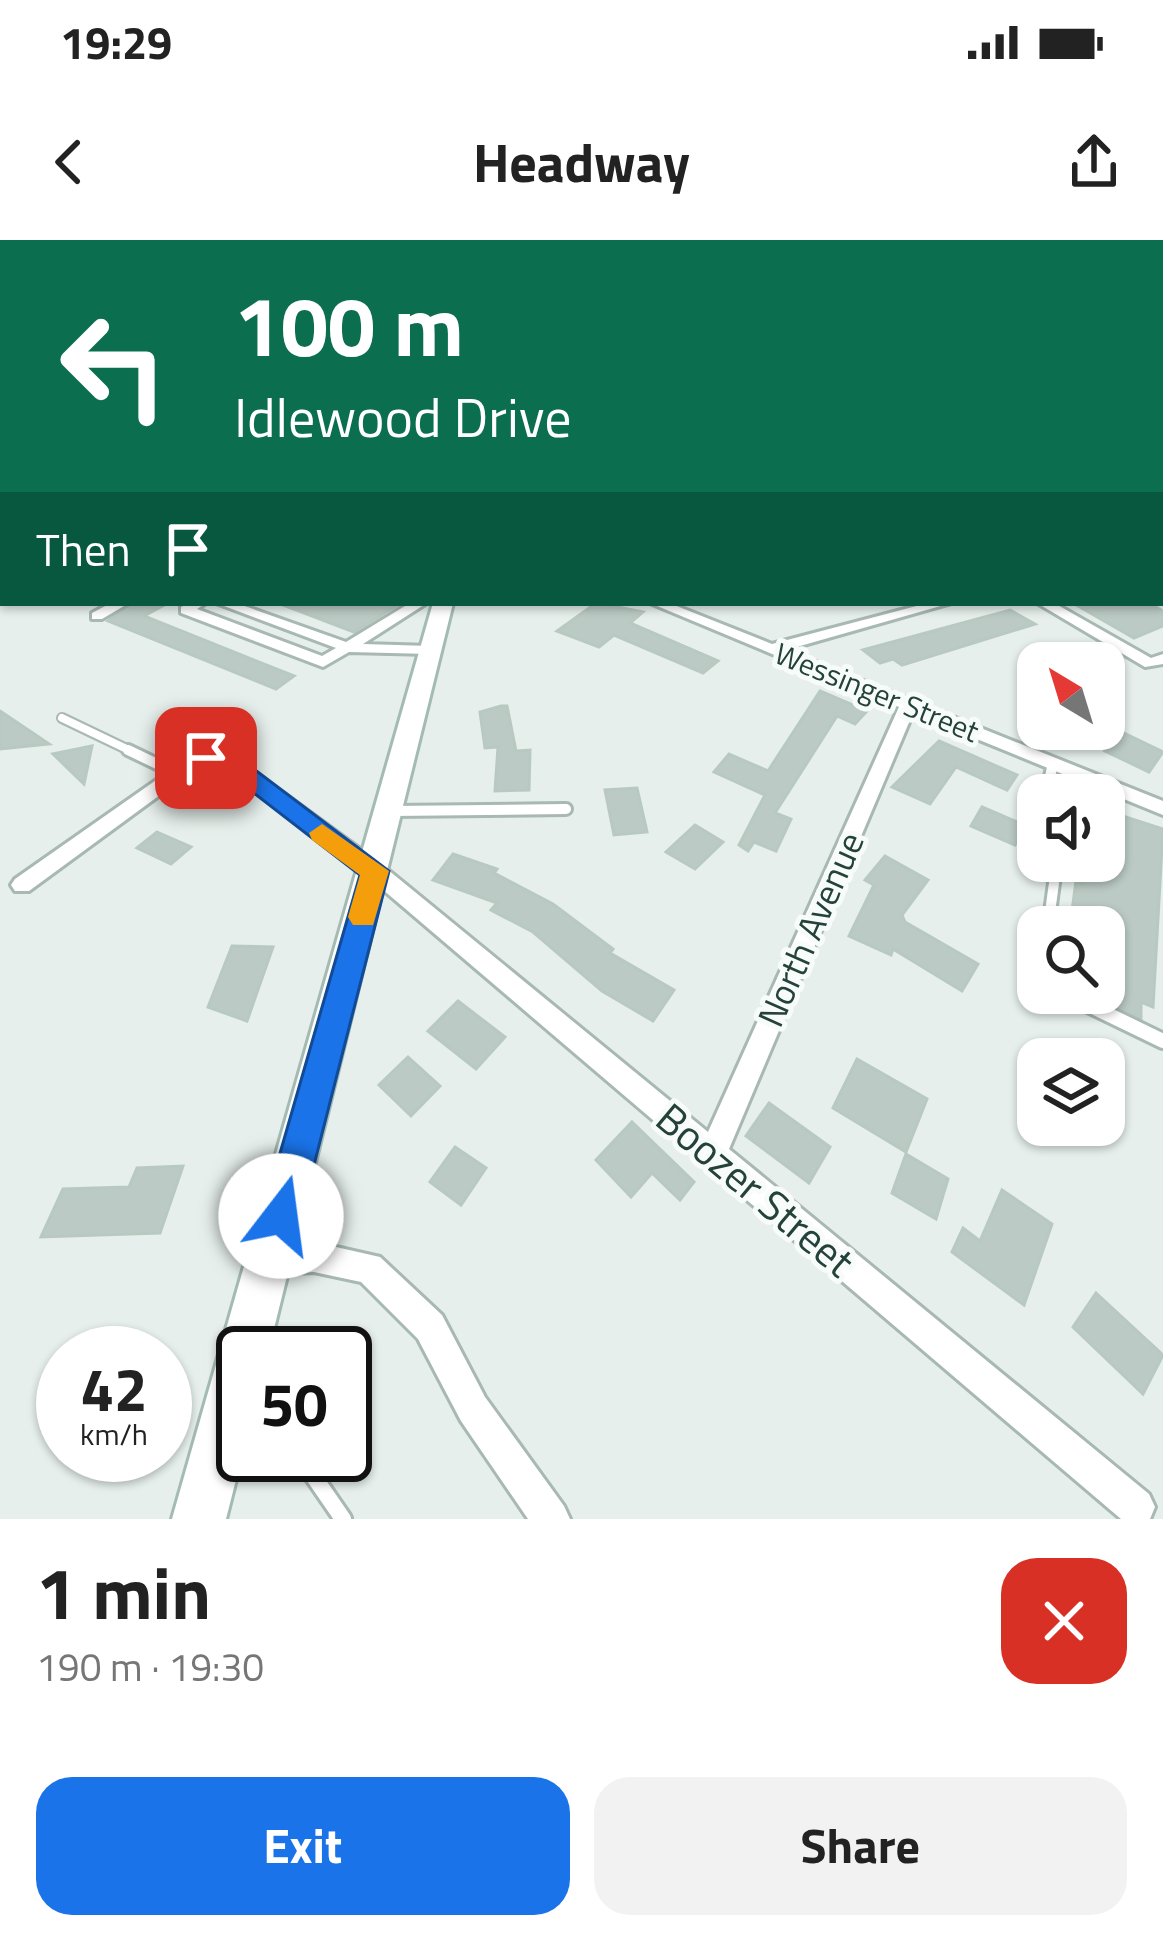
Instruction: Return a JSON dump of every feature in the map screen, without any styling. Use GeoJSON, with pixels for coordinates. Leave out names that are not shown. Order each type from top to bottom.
{"type":"FeatureCollection","features":[{"type":"Feature","properties":{"kind":"main road"},"geometry":{"type":"LineString","coordinates":[[252,1326],[442,606]]}},
{"type":"Feature","properties":{"kind":"main road"},"geometry":{"type":"LineString","coordinates":[[199,1519],[216,1457]]}},
{"type":"Feature","properties":{"kind":"street"},"geometry":{"type":"LineString","coordinates":[[97,616],[116,606]]}},
{"type":"Feature","properties":{"kind":"street"},"geometry":{"type":"LineString","coordinates":[[193,606],[186,610],[323,662],[415,606]]}},
{"type":"Feature","properties":{"kind":"street"},"geometry":{"type":"LineString","coordinates":[[231,606],[350,648],[430,650]]}},
{"type":"Feature","properties":{"kind":"street","name":"Wessinger Street"},"geometry":{"type":"LineString","coordinates":[[664,606],[1163,808]]}},
{"type":"Feature","properties":{"kind":"street"},"geometry":{"type":"LineString","coordinates":[[772,649],[933,606]]}},
{"type":"Feature","properties":{"kind":"street"},"geometry":{"type":"LineString","coordinates":[[1051,606],[1157,661]]}},
{"type":"Feature","properties":{"kind":"street","name":"North Avenue"},"geometry":{"type":"LineString","coordinates":[[712,1153],[908,705]]}},
{"type":"Feature","properties":{"kind":"street","name":"Boozer Street"},"geometry":{"type":"LineString","coordinates":[[178,774],[206,758],[225,759],[375,871],[1136,1507]]}},
{"type":"Feature","properties":{"kind":"street"},"geometry":{"type":"LineString","coordinates":[[22,885],[178,774]]}},
{"type":"Feature","properties":{"kind":"street"},"geometry":{"type":"LineString","coordinates":[[270,1259],[314,1257],[369,1268],[430,1327],[473,1409],[551,1519]]}},
{"type":"Feature","properties":{"kind":"lane"},"geometry":{"type":"LineString","coordinates":[[62,718],[178,774]]}},
{"type":"Feature","properties":{"kind":"lane"},"geometry":{"type":"LineString","coordinates":[[1051,774],[1053,764]]}},
{"type":"Feature","properties":{"kind":"lane"},"geometry":{"type":"LineString","coordinates":[[389,811],[566,809]]}},
{"type":"Feature","properties":{"kind":"lane"},"geometry":{"type":"LineString","coordinates":[[1107,1014],[1163,1041]]}},
{"type":"Feature","properties":{"kind":"lane"},"geometry":{"type":"LineString","coordinates":[[318,1482],[343,1519]]}},
{"type":"Feature","properties":{"kind":"building"},"geometry":{"type":"Polygon","coordinates":[[[129,606],[162,606],[144,616],[294,676],[276,689],[108,621],[129,606]]]}},
{"type":"Feature","properties":{"kind":"building"},"geometry":{"type":"Polygon","coordinates":[[[286,606],[396,606],[354,632],[286,606]]]}},
{"type":"Feature","properties":{"kind":"building"},"geometry":{"type":"Polygon","coordinates":[[[592,606],[612,606],[643,612],[630,623],[718,661],[703,673],[614,635],[599,647],[557,631],[592,606]]]}},
{"type":"Feature","properties":{"kind":"building"},"geometry":{"type":"Polygon","coordinates":[[[1078,606],[1154,606],[1163,611],[1163,626],[1134,638],[1078,606]]]}},
{"type":"Feature","properties":{"kind":"building"},"geometry":{"type":"Polygon","coordinates":[[[1010,610],[1035,624],[902,665],[893,659],[880,663],[863,650],[1010,610]]]}},
{"type":"Feature","properties":{"kind":"building"},"geometry":{"type":"Polygon","coordinates":[[[820,691],[867,711],[855,724],[837,716],[775,813],[791,819],[776,851],[754,842],[748,851],[739,845],[765,795],[714,772],[729,754],[768,771],[820,691]]]}},
{"type":"Feature","properties":{"kind":"building"},"geometry":{"type":"Polygon","coordinates":[[[507,706],[516,751],[530,750],[529,790],[495,791],[498,747],[485,748],[480,712],[507,706]]]}},
{"type":"Feature","properties":{"kind":"building"},"geometry":{"type":"Polygon","coordinates":[[[0,711],[49,744],[0,749],[0,711]]]}},
{"type":"Feature","properties":{"kind":"building"},"geometry":{"type":"Polygon","coordinates":[[[1125,733],[1163,752],[1149,772],[1105,751],[1125,750],[1125,733]]]}},
{"type":"Feature","properties":{"kind":"building"},"geometry":{"type":"Polygon","coordinates":[[[939,741],[1017,775],[1007,790],[956,767],[930,804],[892,787],[939,741]]]}},
{"type":"Feature","properties":{"kind":"building"},"geometry":{"type":"Polygon","coordinates":[[[92,746],[84,784],[53,754],[92,746]]]}},
{"type":"Feature","properties":{"kind":"building"},"geometry":{"type":"Polygon","coordinates":[[[637,788],[647,832],[614,835],[605,790],[637,788]]]}},
{"type":"Feature","properties":{"kind":"building"},"geometry":{"type":"Polygon","coordinates":[[[982,807],[1017,822],[1017,841],[1015,845],[971,826],[982,807]]]}},
{"type":"Feature","properties":{"kind":"building"},"geometry":{"type":"Polygon","coordinates":[[[1125,817],[1163,829],[1153,1007],[1141,1002],[1141,1018],[1125,1010],[1125,906],[1073,906],[1076,882],[1125,882],[1125,817]]]}},
{"type":"Feature","properties":{"kind":"building"},"geometry":{"type":"Polygon","coordinates":[[[695,825],[723,842],[695,869],[666,852],[695,825]]]}},
{"type":"Feature","properties":{"kind":"building"},"geometry":{"type":"Polygon","coordinates":[[[157,832],[191,847],[171,864],[137,848],[157,832]]]}},
{"type":"Feature","properties":{"kind":"building"},"geometry":{"type":"Polygon","coordinates":[[[453,854],[497,869],[494,873],[553,904],[613,949],[610,953],[674,990],[653,1021],[602,991],[533,932],[491,910],[497,903],[433,880],[453,854]]]}},
{"type":"Feature","properties":{"kind":"building"},"geometry":{"type":"Polygon","coordinates":[[[885,856],[928,880],[902,915],[905,922],[978,964],[962,991],[893,949],[891,955],[849,936],[874,885],[865,880],[885,856]]]}},
{"type":"Feature","properties":{"kind":"building"},"geometry":{"type":"Polygon","coordinates":[[[232,946],[273,947],[247,1021],[208,1007],[232,946]]]}},
{"type":"Feature","properties":{"kind":"building"},"geometry":{"type":"Polygon","coordinates":[[[458,1001],[505,1037],[476,1069],[428,1031],[458,1001]]]}},
{"type":"Feature","properties":{"kind":"building"},"geometry":{"type":"Polygon","coordinates":[[[408,1057],[440,1086],[411,1116],[379,1085],[408,1057]]]}},
{"type":"Feature","properties":{"kind":"building"},"geometry":{"type":"Polygon","coordinates":[[[857,1059],[927,1099],[906,1152],[833,1108],[857,1059]]]}},
{"type":"Feature","properties":{"kind":"building"},"geometry":{"type":"Polygon","coordinates":[[[769,1103],[830,1147],[809,1183],[746,1136],[769,1103]]]}},
{"type":"Feature","properties":{"kind":"building"},"geometry":{"type":"Polygon","coordinates":[[[632,1122],[694,1182],[680,1200],[652,1173],[631,1197],[596,1160],[632,1122]]]}},
{"type":"Feature","properties":{"kind":"building"},"geometry":{"type":"Polygon","coordinates":[[[455,1147],[486,1168],[461,1205],[430,1182],[455,1147]]]}},
{"type":"Feature","properties":{"kind":"building"},"geometry":{"type":"Polygon","coordinates":[[[906,1154],[948,1179],[936,1219],[892,1193],[906,1154]]]}},
{"type":"Feature","properties":{"kind":"building"},"geometry":{"type":"Polygon","coordinates":[[[183,1166],[160,1233],[41,1237],[63,1189],[129,1187],[137,1168],[183,1166]]]}},
{"type":"Feature","properties":{"kind":"building"},"geometry":{"type":"Polygon","coordinates":[[[1002,1190],[1052,1224],[1024,1305],[952,1252],[963,1228],[980,1241],[1002,1190]]]}},
{"type":"Feature","properties":{"kind":"building"},"geometry":{"type":"Polygon","coordinates":[[[1096,1293],[1163,1355],[1143,1394],[1073,1327],[1096,1293]]]}},
{"type":"Feature","properties":{"kind":"slow traffic"},"geometry":{"type":"LineString","coordinates":[[322,833],[375,871],[363,917]]}},
{"type":"Feature","properties":{"kind":"route"},"geometry":{"type":"LineString","coordinates":[[206,758],[225,759],[268,796],[375,871],[281,1216]]}}]}
